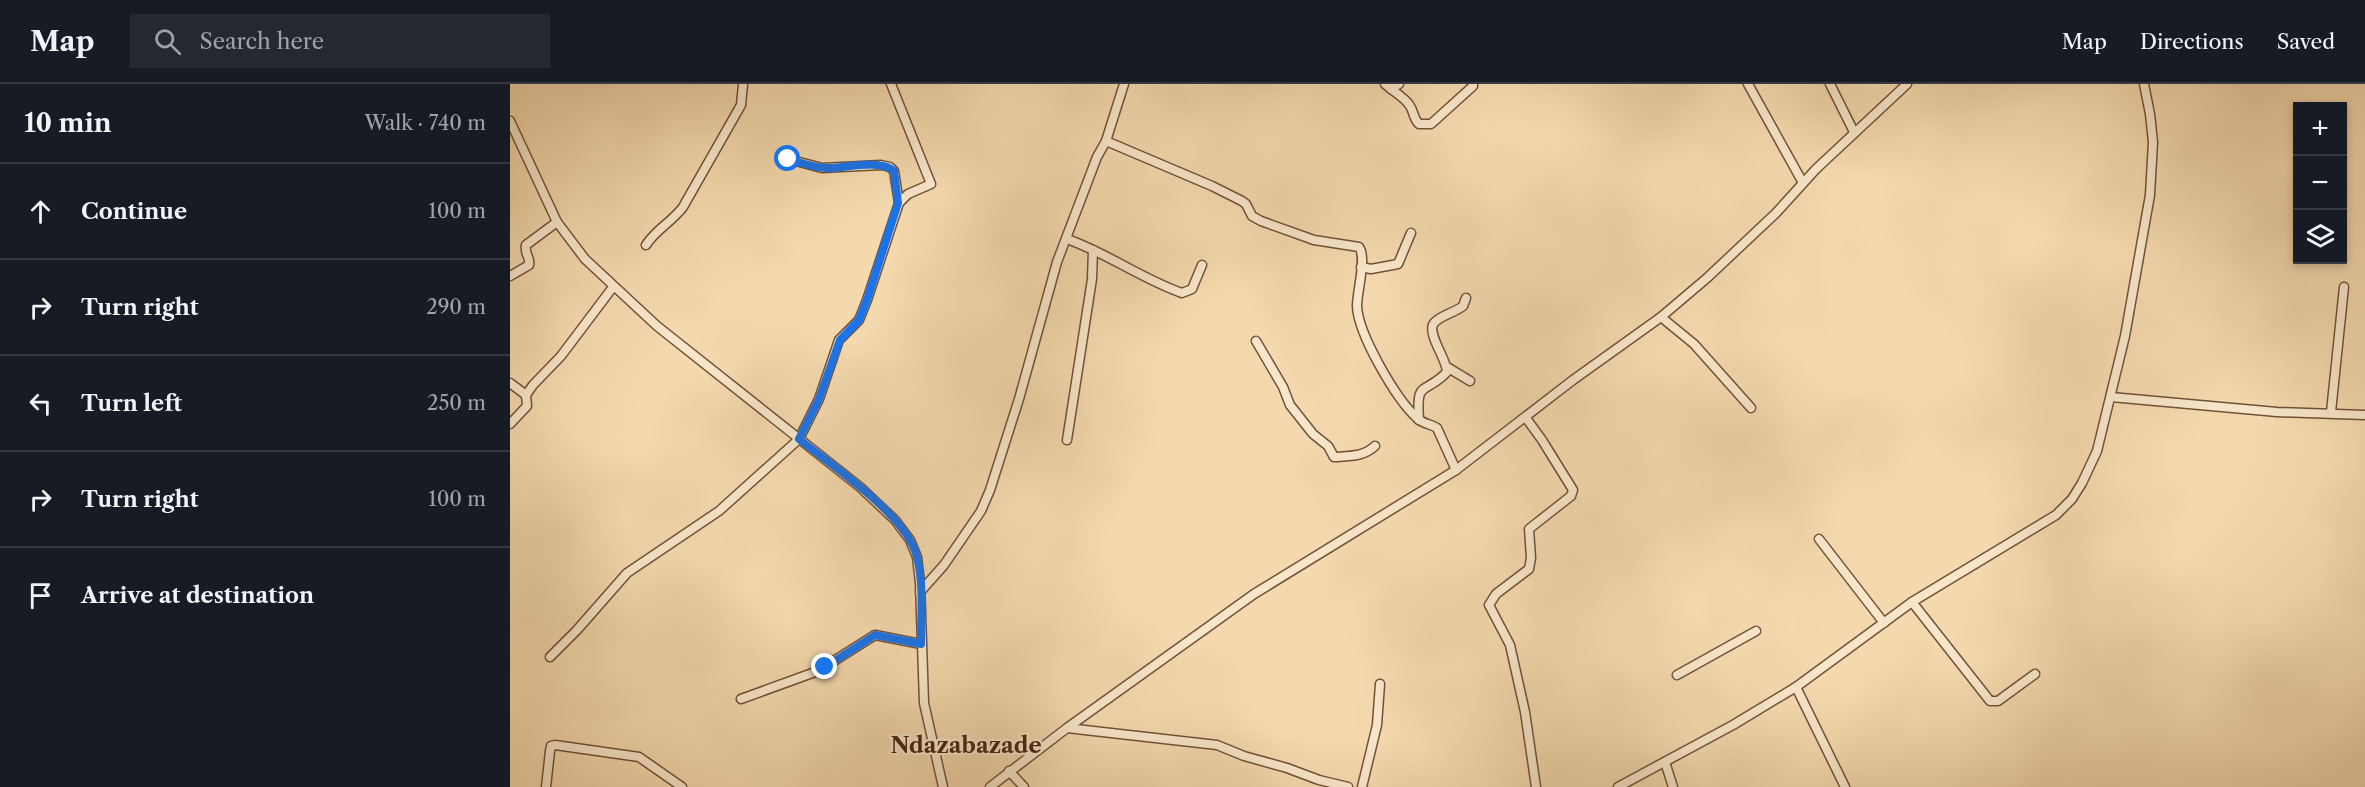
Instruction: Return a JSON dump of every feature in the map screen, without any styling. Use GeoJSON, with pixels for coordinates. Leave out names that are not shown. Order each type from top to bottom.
{"type":"FeatureCollection","features":[{"type":"Feature","properties":{"kind":"street"},"geometry":{"type":"LineString","coordinates":[[646,245],[660,226],[675,218],[683,207],[741,105],[743,84]]}},
{"type":"Feature","properties":{"kind":"street"},"geometry":{"type":"LineString","coordinates":[[891,84],[931,184],[908,194],[898,203]]}},
{"type":"Feature","properties":{"kind":"street"},"geometry":{"type":"LineString","coordinates":[[920,592],[950,558],[981,511],[990,490],[1019,399],[1057,262],[1097,157],[1106,141],[1124,84]]}},
{"type":"Feature","properties":{"kind":"street"},"geometry":{"type":"LineString","coordinates":[[1391,86],[1411,107],[1414,119],[1419,124],[1431,124],[1473,87],[1473,84]]}},
{"type":"Feature","properties":{"kind":"street"},"geometry":{"type":"LineString","coordinates":[[1748,84],[1803,183]]}},
{"type":"Feature","properties":{"kind":"street"},"geometry":{"type":"LineString","coordinates":[[1830,84],[1854,132]]}},
{"type":"Feature","properties":{"kind":"street"},"geometry":{"type":"LineString","coordinates":[[990,787],[1067,728],[1254,594],[1456,470],[1661,316],[1759,229],[1854,132],[1907,84]]}},
{"type":"Feature","properties":{"kind":"street"},"geometry":{"type":"LineString","coordinates":[[1618,787],[1733,725],[1796,687],[1912,602],[2056,515],[2072,500],[2097,451],[2125,336],[2150,195],[2153,142],[2144,84]]}},
{"type":"Feature","properties":{"kind":"street"},"geometry":{"type":"LineString","coordinates":[[510,121],[557,222],[585,259],[657,326],[860,487],[895,520],[910,540],[917,557],[924,703],[943,787]]}},
{"type":"Feature","properties":{"kind":"street"},"geometry":{"type":"LineString","coordinates":[[1106,141],[1242,201],[1252,216],[1261,220],[1314,240],[1359,247],[1362,251],[1357,304],[1360,323],[1389,383],[1419,420],[1437,428],[1456,470]]}},
{"type":"Feature","properties":{"kind":"street"},"geometry":{"type":"LineString","coordinates":[[550,657],[627,573],[719,511],[799,439],[819,399],[840,340],[859,320],[898,203],[894,171],[890,167],[868,165],[822,168],[788,159]]}},
{"type":"Feature","properties":{"kind":"street"},"geometry":{"type":"LineString","coordinates":[[510,276],[529,265],[529,259],[525,254],[526,244],[557,222]]}},
{"type":"Feature","properties":{"kind":"street"},"geometry":{"type":"LineString","coordinates":[[1361,267],[1388,268],[1398,264],[1411,233]]}},
{"type":"Feature","properties":{"kind":"street"},"geometry":{"type":"LineString","coordinates":[[1067,239],[1093,249],[1165,288],[1182,293],[1192,289],[1202,266]]}},
{"type":"Feature","properties":{"kind":"street"},"geometry":{"type":"LineString","coordinates":[[1067,440],[1092,279],[1093,249]]}},
{"type":"Feature","properties":{"kind":"street"},"geometry":{"type":"LineString","coordinates":[[510,424],[526,406],[526,395],[561,356],[613,287]]}},
{"type":"Feature","properties":{"kind":"street"},"geometry":{"type":"LineString","coordinates":[[2331,412],[2344,287]]}},
{"type":"Feature","properties":{"kind":"street"},"geometry":{"type":"LineString","coordinates":[[1419,420],[1418,394],[1422,388],[1447,372],[1432,328],[1434,323],[1463,306],[1466,298]]}},
{"type":"Feature","properties":{"kind":"street"},"geometry":{"type":"LineString","coordinates":[[1661,316],[1694,344],[1751,408]]}},
{"type":"Feature","properties":{"kind":"street"},"geometry":{"type":"LineString","coordinates":[[1256,340],[1283,387],[1290,405],[1313,434],[1329,446],[1334,457],[1356,456],[1367,453],[1375,446]]}},
{"type":"Feature","properties":{"kind":"street"},"geometry":{"type":"LineString","coordinates":[[1447,367],[1470,381]]}},
{"type":"Feature","properties":{"kind":"street"},"geometry":{"type":"LineString","coordinates":[[510,383],[526,395]]}},
{"type":"Feature","properties":{"kind":"street"},"geometry":{"type":"LineString","coordinates":[[1401,400],[1418,394]]}},
{"type":"Feature","properties":{"kind":"street"},"geometry":{"type":"LineString","coordinates":[[2110,397],[2277,411],[2365,415]]}},
{"type":"Feature","properties":{"kind":"street"},"geometry":{"type":"LineString","coordinates":[[1526,418],[1573,490],[1571,496],[1529,529],[1531,558],[1529,569],[1496,594],[1489,605],[1510,645],[1525,712],[1536,787]]}},
{"type":"Feature","properties":{"kind":"street"},"geometry":{"type":"LineString","coordinates":[[1819,539],[1884,623]]}},
{"type":"Feature","properties":{"kind":"street"},"geometry":{"type":"LineString","coordinates":[[1912,602],[1990,701],[1998,701],[2035,674]]}},
{"type":"Feature","properties":{"kind":"street"},"geometry":{"type":"LineString","coordinates":[[1677,675],[1756,631]]}},
{"type":"Feature","properties":{"kind":"street"},"geometry":{"type":"LineString","coordinates":[[741,699],[818,671],[875,635],[921,644]]}},
{"type":"Feature","properties":{"kind":"street"},"geometry":{"type":"LineString","coordinates":[[1362,787],[1377,725],[1380,684]]}},
{"type":"Feature","properties":{"kind":"street"},"geometry":{"type":"LineString","coordinates":[[1796,687],[1845,787]]}},
{"type":"Feature","properties":{"kind":"street"},"geometry":{"type":"LineString","coordinates":[[1067,728],[1217,745],[1318,780],[1348,787]]}},
{"type":"Feature","properties":{"kind":"street"},"geometry":{"type":"LineString","coordinates":[[546,787],[551,746],[555,745],[639,757],[682,787]]}},
{"type":"Feature","properties":{"kind":"street"},"geometry":{"type":"LineString","coordinates":[[1665,762],[1673,787]]}},
{"type":"Feature","properties":{"kind":"street"},"geometry":{"type":"LineString","coordinates":[[1009,771],[1024,787]]}},
{"type":"Feature","properties":{"kind":"district","name":"Ndazabazade"},"geometry":{"type":"Point","coordinates":[966,745]}},
{"type":"Feature","properties":{"kind":"route"},"geometry":{"type":"LineString","coordinates":[[788,159],[822,168],[868,165],[890,167],[894,171],[898,203],[859,320],[840,340],[819,399],[799,439],[860,487],[895,520],[910,540],[917,557],[920,583],[921,644],[875,635],[825,667]]}}]}
